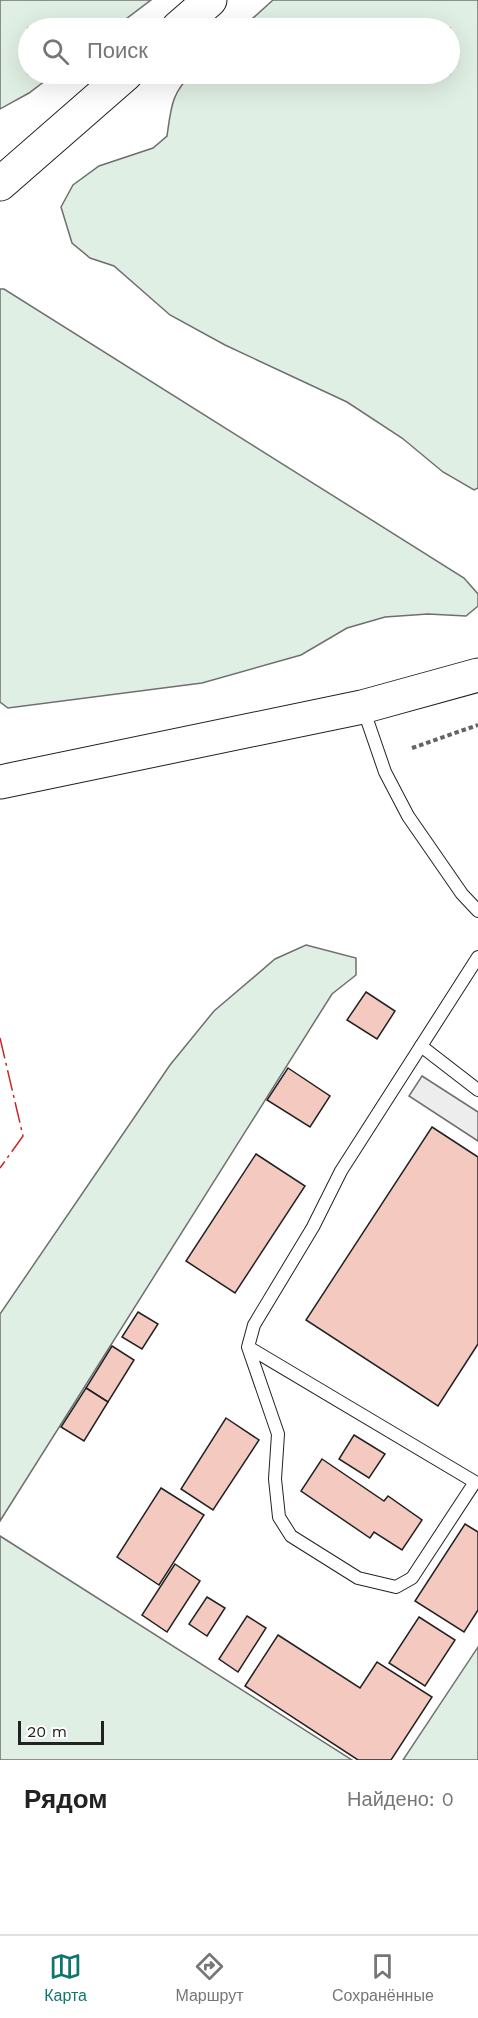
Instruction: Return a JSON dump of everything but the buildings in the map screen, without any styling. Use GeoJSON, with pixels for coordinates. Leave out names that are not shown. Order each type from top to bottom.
{"type":"FeatureCollection","features":[{"type":"Feature","properties":{"kind":"main road"},"geometry":{"type":"LineString","coordinates":[[189,18],[210,0]]}},
{"type":"Feature","properties":{"kind":"main road"},"geometry":{"type":"LineString","coordinates":[[0,184],[115,84]]}},
{"type":"Feature","properties":{"kind":"main road"},"geometry":{"type":"LineString","coordinates":[[0,782],[362,707],[478,675]]}},
{"type":"Feature","properties":{"kind":"lane"},"geometry":{"type":"LineString","coordinates":[[362,707],[385,772],[408,816],[462,894],[478,911]]}},
{"type":"Feature","properties":{"kind":"lane"},"geometry":{"type":"LineString","coordinates":[[249,1347],[476,1479],[412,1578],[396,1587],[358,1578],[291,1536],[279,1517],[275,1479],[278,1434],[249,1347],[254,1324],[313,1227],[341,1171],[478,957]]}},
{"type":"Feature","properties":{"kind":"lane"},"geometry":{"type":"LineString","coordinates":[[421,1046],[478,1090]]}},
{"type":"Feature","properties":{"kind":"path"},"geometry":{"type":"LineString","coordinates":[[412,748],[478,725]]}},
{"type":"Feature","properties":{"kind":"green space"},"geometry":{"type":"Polygon","coordinates":[[[0,0],[151,0],[127,18],[18,18],[18,84],[41,84],[0,109],[0,0]]]}},
{"type":"Feature","properties":{"kind":"green space"},"geometry":{"type":"Polygon","coordinates":[[[273,0],[478,0],[478,488],[474,490],[443,472],[402,438],[347,402],[225,345],[170,315],[114,266],[90,258],[72,243],[61,207],[73,185],[99,166],[153,148],[167,136],[171,110],[183,84],[460,84],[460,18],[253,18],[273,0]]]}},
{"type":"Feature","properties":{"kind":"green space"},"geometry":{"type":"Polygon","coordinates":[[[0,289],[4,289],[464,578],[478,594],[478,606],[466,616],[428,614],[385,617],[347,628],[301,655],[202,683],[8,708],[0,702],[0,289]]]}},
{"type":"Feature","properties":{"kind":"green space"},"geometry":{"type":"Polygon","coordinates":[[[306,945],[356,958],[356,975],[332,994],[0,1521],[0,1314],[170,1065],[214,1011],[275,959],[306,945]]]}},
{"type":"Feature","properties":{"kind":"green space"},"geometry":{"type":"Polygon","coordinates":[[[0,1536],[352,1760],[0,1760],[0,1536]]]}},
{"type":"Feature","properties":{"kind":"green space"},"geometry":{"type":"Polygon","coordinates":[[[478,1647],[478,1760],[403,1760],[478,1647]]]}},
{"type":"Feature","properties":{"kind":"shaded area"},"geometry":{"type":"Polygon","coordinates":[[[422,1076],[478,1112],[478,1141],[409,1096],[422,1076]]]}},
{"type":"Feature","properties":{"kind":"power"},"geometry":{"type":"LineString","coordinates":[[0,1038],[23,1136],[0,1168]]}}]}
